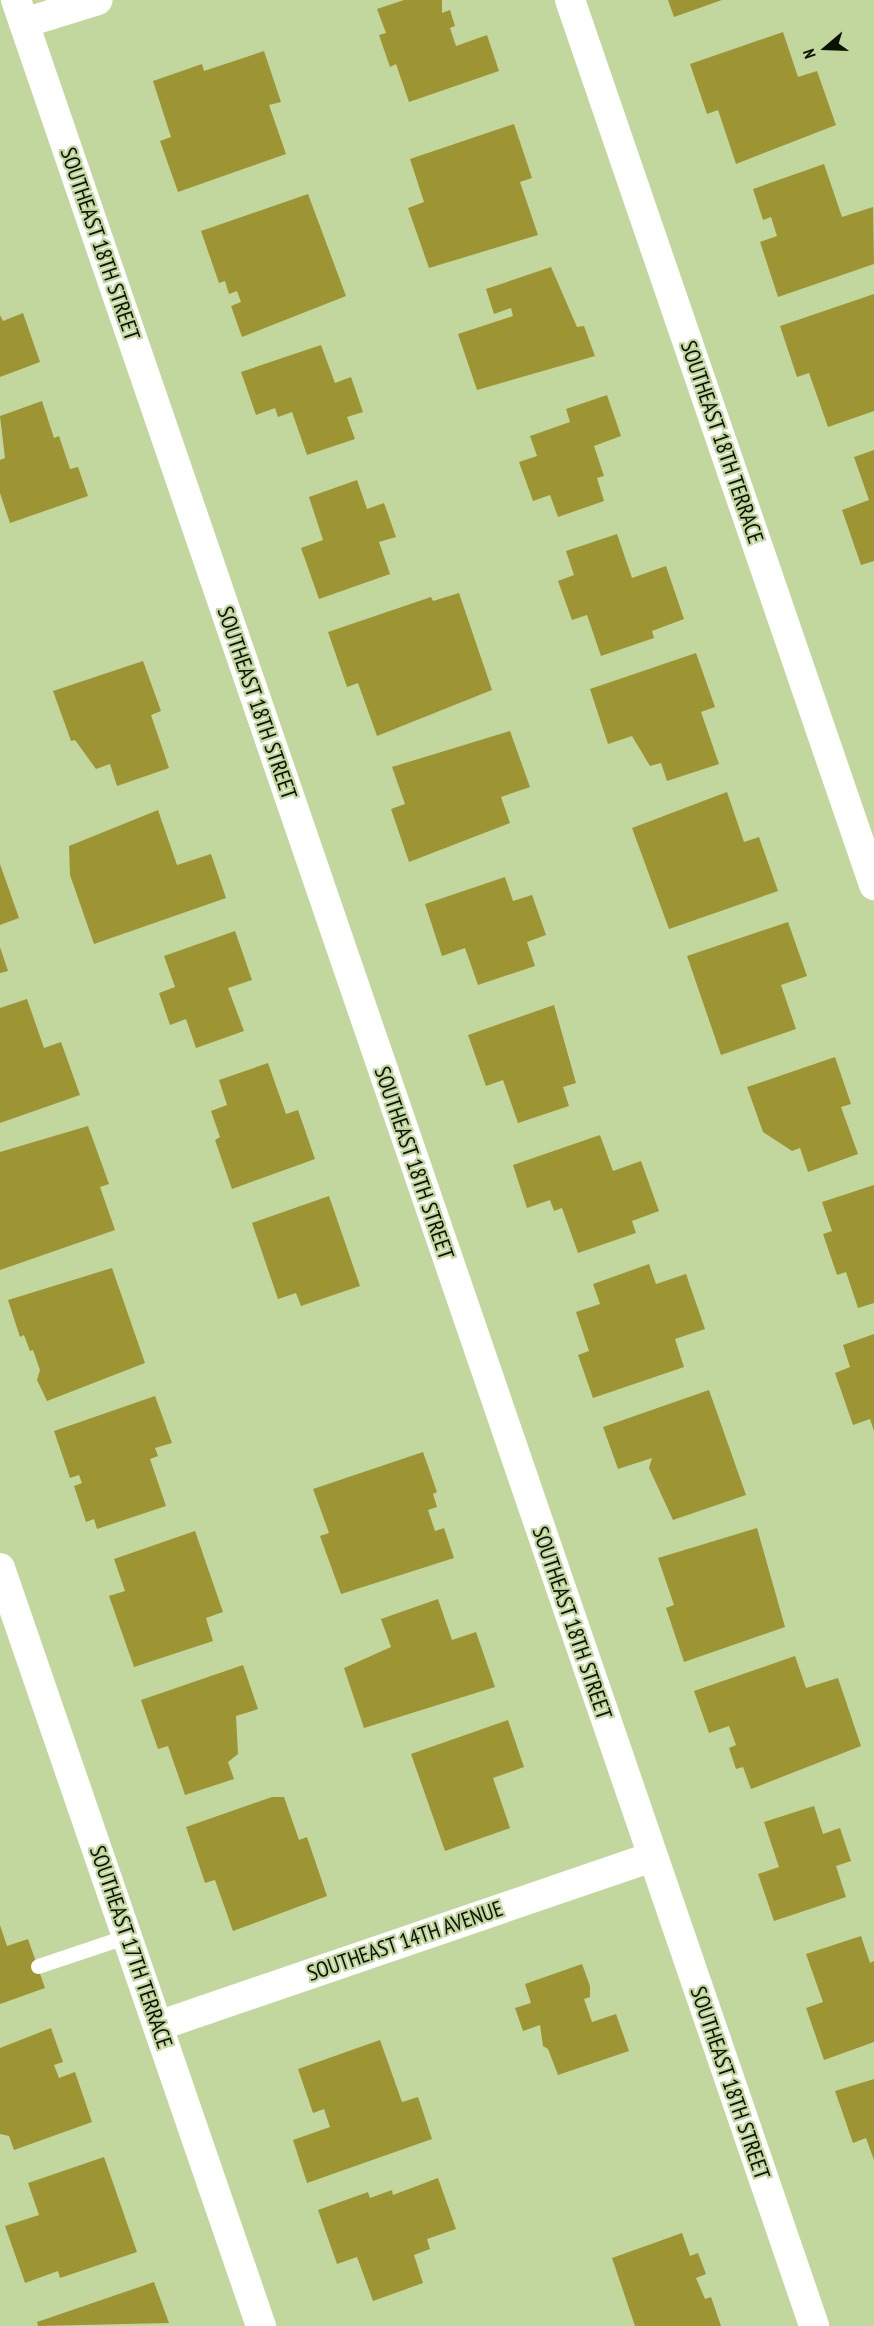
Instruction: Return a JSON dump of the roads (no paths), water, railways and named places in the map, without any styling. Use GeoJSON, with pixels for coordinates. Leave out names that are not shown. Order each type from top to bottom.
{"type":"FeatureCollection","features":[{"type":"Feature","properties":{"kind":"street"},"geometry":{"type":"LineString","coordinates":[[20,11],[98,0]]}},
{"type":"Feature","properties":{"kind":"street","name":"SOUTHEAST 18TH TERRACE"},"geometry":{"type":"LineString","coordinates":[[570,0],[874,885]]}},
{"type":"Feature","properties":{"kind":"street","name":"SOUTHEAST 18TH STREET"},"geometry":{"type":"LineString","coordinates":[[20,11],[814,2326]]}},
{"type":"Feature","properties":{"kind":"street","name":"SOUTHEAST 17TH TERRACE"},"geometry":{"type":"LineString","coordinates":[[0,1568],[261,2326]]}},
{"type":"Feature","properties":{"kind":"street","name":"SOUTHEAST 14TH AVENUE"},"geometry":{"type":"LineString","coordinates":[[158,2026],[652,1857]]}},
{"type":"Feature","properties":{"kind":"lane"},"geometry":{"type":"LineString","coordinates":[[38,1966],[127,1936]]}}]}
